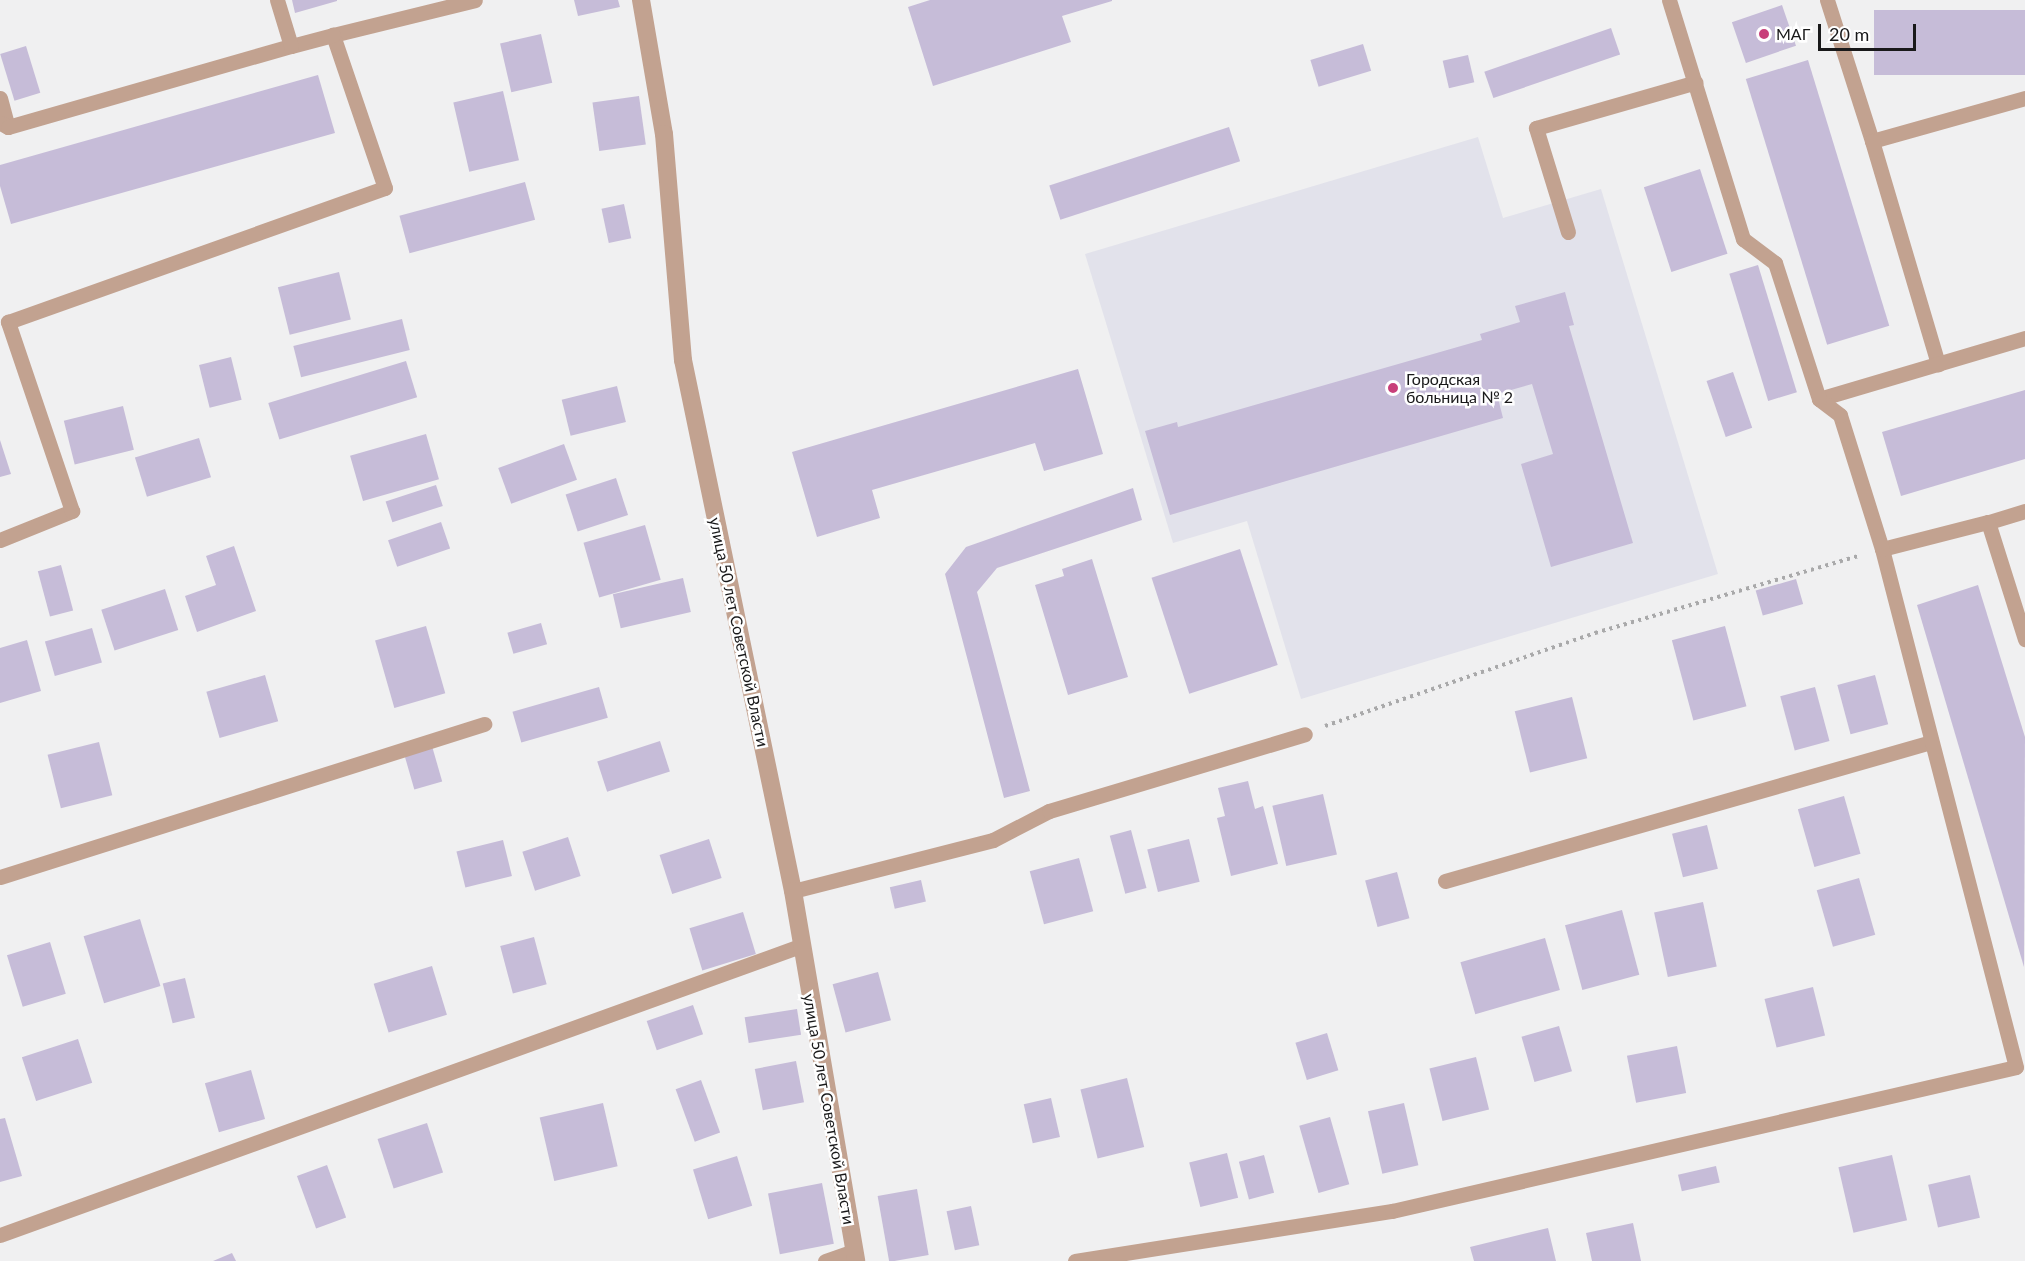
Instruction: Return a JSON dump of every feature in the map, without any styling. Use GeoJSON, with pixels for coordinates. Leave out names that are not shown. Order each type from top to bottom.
{"type":"FeatureCollection","features":[{"type":"Feature","properties":{"kind":"street","name":"улица 50 лет Советской Власти"},"geometry":{"type":"LineString","coordinates":[[641,0],[664,134],[683,360],[793,891],[800,946],[855,1256]]}},
{"type":"Feature","properties":{"kind":"lane"},"geometry":{"type":"LineString","coordinates":[[277,0],[291,46]]}},
{"type":"Feature","properties":{"kind":"lane"},"geometry":{"type":"LineString","coordinates":[[0,98],[4,125],[291,46],[475,0]]}},
{"type":"Feature","properties":{"kind":"lane"},"geometry":{"type":"LineString","coordinates":[[1075,1261],[1392,1211],[2016,1067],[1882,549],[1840,416],[1819,399],[1775,262],[1743,239],[1670,0]]}},
{"type":"Feature","properties":{"kind":"lane"},"geometry":{"type":"LineString","coordinates":[[1827,0],[1872,141],[1938,364]]}},
{"type":"Feature","properties":{"kind":"lane"},"geometry":{"type":"LineString","coordinates":[[0,540],[72,511],[8,322],[385,188],[333,35]]}},
{"type":"Feature","properties":{"kind":"lane"},"geometry":{"type":"LineString","coordinates":[[1568,232],[1536,128],[1696,82]]}},
{"type":"Feature","properties":{"kind":"lane"},"geometry":{"type":"LineString","coordinates":[[1872,141],[2025,98]]}},
{"type":"Feature","properties":{"kind":"lane"},"geometry":{"type":"LineString","coordinates":[[1819,399],[2025,338]]}},
{"type":"Feature","properties":{"kind":"lane"},"geometry":{"type":"LineString","coordinates":[[1882,549],[2025,511]]}},
{"type":"Feature","properties":{"kind":"lane"},"geometry":{"type":"LineString","coordinates":[[1988,522],[2025,639]]}},
{"type":"Feature","properties":{"kind":"lane"},"geometry":{"type":"LineString","coordinates":[[0,877],[484,724]]}},
{"type":"Feature","properties":{"kind":"lane"},"geometry":{"type":"LineString","coordinates":[[793,891],[993,840],[1049,811],[1305,734]]}},
{"type":"Feature","properties":{"kind":"lane"},"geometry":{"type":"LineString","coordinates":[[1445,881],[1931,742]]}},
{"type":"Feature","properties":{"kind":"lane"},"geometry":{"type":"LineString","coordinates":[[0,1235],[800,946]]}},
{"type":"Feature","properties":{"kind":"lane"},"geometry":{"type":"LineString","coordinates":[[825,1261],[855,1256]]}},
{"type":"Feature","properties":{"kind":"path"},"geometry":{"type":"LineString","coordinates":[[1305,734],[1595,633],[1882,549]]}},
{"type":"Feature","properties":{"kind":"shaded area","name":"Городская больница № 2"},"geometry":{"type":"Polygon","coordinates":[[[1478,137],[1503,218],[1601,189],[1718,574],[1301,699],[1247,521],[1173,543],[1085,254],[1478,137]]]}},
{"type":"Feature","properties":{"kind":"building"},"geometry":{"type":"Polygon","coordinates":[[[292,0],[337,0],[337,1],[295,13],[292,0]]]}},
{"type":"Feature","properties":{"kind":"building"},"geometry":{"type":"Polygon","coordinates":[[[574,0],[618,0],[620,7],[578,16],[574,0]]]}},
{"type":"Feature","properties":{"kind":"building"},"geometry":{"type":"Polygon","coordinates":[[[930,0],[1112,1],[1062,16],[1071,42],[933,86],[908,7],[930,0]]]}},
{"type":"Feature","properties":{"kind":"building","name":"МАГ"},"geometry":{"type":"Polygon","coordinates":[[[1782,5],[1796,46],[1746,63],[1732,22],[1782,5]]]}},
{"type":"Feature","properties":{"kind":"building"},"geometry":{"type":"Polygon","coordinates":[[[1874,10],[2025,10],[2025,75],[1874,75],[1874,10]]]}},
{"type":"Feature","properties":{"kind":"building"},"geometry":{"type":"Polygon","coordinates":[[[1611,28],[1620,54],[1493,98],[1484,72],[1611,28]]]}},
{"type":"Feature","properties":{"kind":"building"},"geometry":{"type":"Polygon","coordinates":[[[541,34],[552,83],[511,92],[500,43],[541,34]]]}},
{"type":"Feature","properties":{"kind":"building"},"geometry":{"type":"Polygon","coordinates":[[[1363,44],[1371,71],[1319,87],[1310,60],[1363,44]]]}},
{"type":"Feature","properties":{"kind":"building"},"geometry":{"type":"Polygon","coordinates":[[[26,46],[40,93],[15,101],[0,54],[26,46]]]}},
{"type":"Feature","properties":{"kind":"building"},"geometry":{"type":"Polygon","coordinates":[[[1468,55],[1474,82],[1449,88],[1443,61],[1468,55]]]}},
{"type":"Feature","properties":{"kind":"building"},"geometry":{"type":"Polygon","coordinates":[[[1808,60],[1889,326],[1827,345],[1746,79],[1808,60]]]}},
{"type":"Feature","properties":{"kind":"building"},"geometry":{"type":"Polygon","coordinates":[[[318,75],[335,133],[11,224],[0,186],[0,165],[318,75]]]}},
{"type":"Feature","properties":{"kind":"building"},"geometry":{"type":"Polygon","coordinates":[[[503,91],[519,160],[469,172],[453,102],[503,91]]]}},
{"type":"Feature","properties":{"kind":"building"},"geometry":{"type":"Polygon","coordinates":[[[639,96],[646,145],[599,151],[592,103],[639,96]]]}},
{"type":"Feature","properties":{"kind":"building"},"geometry":{"type":"Polygon","coordinates":[[[1229,127],[1240,161],[1060,220],[1049,185],[1229,127]]]}},
{"type":"Feature","properties":{"kind":"building"},"geometry":{"type":"Polygon","coordinates":[[[1700,169],[1728,254],[1671,272],[1644,187],[1700,169]]]}},
{"type":"Feature","properties":{"kind":"building"},"geometry":{"type":"Polygon","coordinates":[[[525,182],[535,220],[410,253],[399,216],[525,182]]]}},
{"type":"Feature","properties":{"kind":"building"},"geometry":{"type":"Polygon","coordinates":[[[624,204],[631,238],[609,243],[602,209],[624,204]]]}},
{"type":"Feature","properties":{"kind":"building"},"geometry":{"type":"Polygon","coordinates":[[[1758,265],[1797,392],[1768,401],[1729,274],[1758,265]]]}},
{"type":"Feature","properties":{"kind":"building"},"geometry":{"type":"Polygon","coordinates":[[[339,272],[351,320],[290,335],[278,287],[339,272]]]}},
{"type":"Feature","properties":{"kind":"building"},"geometry":{"type":"Polygon","coordinates":[[[1565,292],[1574,325],[1569,326],[1633,543],[1551,567],[1521,464],[1553,454],[1532,384],[1497,394],[1503,418],[1170,515],[1145,431],[1177,422],[1178,427],[1482,340],[1480,334],[1520,322],[1515,306],[1565,292]]]}},
{"type":"Feature","properties":{"kind":"building"},"geometry":{"type":"Polygon","coordinates":[[[402,319],[410,350],[301,377],[293,346],[402,319]]]}},
{"type":"Feature","properties":{"kind":"building"},"geometry":{"type":"Polygon","coordinates":[[[231,357],[242,400],[210,408],[199,365],[231,357]]]}},
{"type":"Feature","properties":{"kind":"building"},"geometry":{"type":"Polygon","coordinates":[[[406,361],[417,397],[279,439],[268,403],[406,361]]]}},
{"type":"Feature","properties":{"kind":"building"},"geometry":{"type":"Polygon","coordinates":[[[1078,369],[1103,454],[1044,471],[1035,443],[872,490],[880,518],[817,537],[792,452],[1078,369]]]}},
{"type":"Feature","properties":{"kind":"building"},"geometry":{"type":"Polygon","coordinates":[[[1733,372],[1752,428],[1726,437],[1707,381],[1733,372]]]}},
{"type":"Feature","properties":{"kind":"building"},"geometry":{"type":"Polygon","coordinates":[[[617,386],[626,422],[571,436],[562,400],[617,386]]]}},
{"type":"Feature","properties":{"kind":"building"},"geometry":{"type":"Polygon","coordinates":[[[2025,390],[2025,459],[1901,496],[1882,432],[2025,390]]]}},
{"type":"Feature","properties":{"kind":"building"},"geometry":{"type":"Polygon","coordinates":[[[123,406],[134,450],[75,464],[64,421],[123,406]]]}},
{"type":"Feature","properties":{"kind":"building"},"geometry":{"type":"Polygon","coordinates":[[[426,434],[439,479],[363,501],[350,456],[426,434]]]}},
{"type":"Feature","properties":{"kind":"building"},"geometry":{"type":"Polygon","coordinates":[[[199,438],[211,477],[147,497],[135,458],[199,438]]]}},
{"type":"Feature","properties":{"kind":"building"},"geometry":{"type":"Polygon","coordinates":[[[0,440],[11,474],[0,477],[0,440]]]}},
{"type":"Feature","properties":{"kind":"building"},"geometry":{"type":"Polygon","coordinates":[[[564,444],[577,480],[511,504],[498,468],[564,444]]]}},
{"type":"Feature","properties":{"kind":"building"},"geometry":{"type":"Polygon","coordinates":[[[616,478],[628,515],[578,531],[566,494],[616,478]]]}},
{"type":"Feature","properties":{"kind":"building"},"geometry":{"type":"Polygon","coordinates":[[[436,485],[443,506],[392,522],[386,501],[436,485]]]}},
{"type":"Feature","properties":{"kind":"building"},"geometry":{"type":"Polygon","coordinates":[[[1133,488],[1142,520],[997,568],[977,592],[1030,791],[1004,798],[945,574],[966,547],[1133,488]]]}},
{"type":"Feature","properties":{"kind":"building"},"geometry":{"type":"Polygon","coordinates":[[[441,522],[450,548],[397,567],[388,540],[441,522]]]}},
{"type":"Feature","properties":{"kind":"building"},"geometry":{"type":"Polygon","coordinates":[[[645,525],[661,580],[599,597],[583,543],[645,525]]]}},
{"type":"Feature","properties":{"kind":"building"},"geometry":{"type":"Polygon","coordinates":[[[234,546],[256,611],[197,632],[185,596],[216,585],[206,556],[234,546]]]}},
{"type":"Feature","properties":{"kind":"building"},"geometry":{"type":"Polygon","coordinates":[[[1240,549],[1278,665],[1189,694],[1152,578],[1240,549]]]}},
{"type":"Feature","properties":{"kind":"building"},"geometry":{"type":"Polygon","coordinates":[[[1092,559],[1128,677],[1068,695],[1035,585],[1064,576],[1062,569],[1092,559]]]}},
{"type":"Feature","properties":{"kind":"building"},"geometry":{"type":"Polygon","coordinates":[[[61,565],[73,610],[50,617],[38,571],[61,565]]]}},
{"type":"Feature","properties":{"kind":"building"},"geometry":{"type":"Polygon","coordinates":[[[683,578],[691,612],[621,628],[613,594],[683,578]]]}},
{"type":"Feature","properties":{"kind":"building"},"geometry":{"type":"Polygon","coordinates":[[[1796,579],[1803,604],[1763,616],[1756,591],[1796,579]]]}},
{"type":"Feature","properties":{"kind":"building"},"geometry":{"type":"Polygon","coordinates":[[[1978,585],[2025,737],[2024,967],[1917,605],[1978,585]]]}},
{"type":"Feature","properties":{"kind":"building"},"geometry":{"type":"Polygon","coordinates":[[[165,589],[178,630],[115,651],[101,610],[165,589]]]}},
{"type":"Feature","properties":{"kind":"building"},"geometry":{"type":"Polygon","coordinates":[[[541,623],[547,644],[513,654],[507,633],[541,623]]]}},
{"type":"Feature","properties":{"kind":"building"},"geometry":{"type":"Polygon","coordinates":[[[426,626],[445,693],[394,708],[375,641],[426,626]]]}},
{"type":"Feature","properties":{"kind":"building"},"geometry":{"type":"Polygon","coordinates":[[[1725,626],[1746,706],[1693,720],[1672,640],[1725,626]]]}},
{"type":"Feature","properties":{"kind":"building"},"geometry":{"type":"Polygon","coordinates":[[[92,628],[102,663],[55,676],[45,642],[92,628]]]}},
{"type":"Feature","properties":{"kind":"building"},"geometry":{"type":"Polygon","coordinates":[[[27,640],[41,691],[0,703],[0,648],[27,640]]]}},
{"type":"Feature","properties":{"kind":"building"},"geometry":{"type":"Polygon","coordinates":[[[265,675],[278,721],[220,738],[206,692],[265,675]]]}},
{"type":"Feature","properties":{"kind":"building"},"geometry":{"type":"Polygon","coordinates":[[[1875,675],[1888,724],[1851,734],[1837,685],[1875,675]]]}},
{"type":"Feature","properties":{"kind":"building"},"geometry":{"type":"Polygon","coordinates":[[[599,687],[608,718],[521,743],[512,712],[599,687]]]}},
{"type":"Feature","properties":{"kind":"building"},"geometry":{"type":"Polygon","coordinates":[[[1815,687],[1829,741],[1795,750],[1780,696],[1815,687]]]}},
{"type":"Feature","properties":{"kind":"building"},"geometry":{"type":"Polygon","coordinates":[[[1572,697],[1587,758],[1530,772],[1515,711],[1572,697]]]}},
{"type":"Feature","properties":{"kind":"building"},"geometry":{"type":"Polygon","coordinates":[[[660,741],[670,771],[607,792],[597,761],[660,741]]]}},
{"type":"Feature","properties":{"kind":"building"},"geometry":{"type":"Polygon","coordinates":[[[99,742],[112,795],[61,808],[48,755],[99,742]]]}},
{"type":"Feature","properties":{"kind":"building"},"geometry":{"type":"Polygon","coordinates":[[[432,746],[442,782],[414,790],[404,754],[432,746]]]}},
{"type":"Feature","properties":{"kind":"building"},"geometry":{"type":"Polygon","coordinates":[[[1248,781],[1255,809],[1263,806],[1278,864],[1231,876],[1217,818],[1225,816],[1218,788],[1248,781]]]}},
{"type":"Feature","properties":{"kind":"building"},"geometry":{"type":"Polygon","coordinates":[[[1323,794],[1337,854],[1286,866],[1272,806],[1323,794]]]}},
{"type":"Feature","properties":{"kind":"building"},"geometry":{"type":"Polygon","coordinates":[[[1844,796],[1861,854],[1814,867],[1798,809],[1844,796]]]}},
{"type":"Feature","properties":{"kind":"building"},"geometry":{"type":"Polygon","coordinates":[[[1707,825],[1718,869],[1683,877],[1672,834],[1707,825]]]}},
{"type":"Feature","properties":{"kind":"building"},"geometry":{"type":"Polygon","coordinates":[[[1131,830],[1147,888],[1125,894],[1110,836],[1131,830]]]}},
{"type":"Feature","properties":{"kind":"building"},"geometry":{"type":"Polygon","coordinates":[[[568,837],[581,876],[535,891],[522,852],[568,837]]]}},
{"type":"Feature","properties":{"kind":"building"},"geometry":{"type":"Polygon","coordinates":[[[709,839],[722,878],[672,894],[660,855],[709,839]]]}},
{"type":"Feature","properties":{"kind":"building"},"geometry":{"type":"Polygon","coordinates":[[[1189,839],[1200,882],[1158,892],[1147,849],[1189,839]]]}},
{"type":"Feature","properties":{"kind":"building"},"geometry":{"type":"Polygon","coordinates":[[[503,840],[512,876],[465,888],[456,852],[503,840]]]}},
{"type":"Feature","properties":{"kind":"building"},"geometry":{"type":"Polygon","coordinates":[[[1079,858],[1093,911],[1044,924],[1030,871],[1079,858]]]}},
{"type":"Feature","properties":{"kind":"building"},"geometry":{"type":"Polygon","coordinates":[[[1397,872],[1409,918],[1378,927],[1365,881],[1397,872]]]}},
{"type":"Feature","properties":{"kind":"building"},"geometry":{"type":"Polygon","coordinates":[[[1859,878],[1875,935],[1833,947],[1817,890],[1859,878]]]}},
{"type":"Feature","properties":{"kind":"building"},"geometry":{"type":"Polygon","coordinates":[[[921,880],[926,901],[895,909],[890,887],[921,880]]]}},
{"type":"Feature","properties":{"kind":"building"},"geometry":{"type":"Polygon","coordinates":[[[1703,902],[1717,967],[1668,977],[1654,912],[1703,902]]]}},
{"type":"Feature","properties":{"kind":"building"},"geometry":{"type":"Polygon","coordinates":[[[1622,910],[1639,975],[1582,990],[1565,925],[1622,910]]]}},
{"type":"Feature","properties":{"kind":"building"},"geometry":{"type":"Polygon","coordinates":[[[743,912],[756,954],[702,970],[689,928],[743,912]]]}},
{"type":"Feature","properties":{"kind":"building"},"geometry":{"type":"Polygon","coordinates":[[[140,919],[160,986],[104,1003],[84,936],[140,919]]]}},
{"type":"Feature","properties":{"kind":"building"},"geometry":{"type":"Polygon","coordinates":[[[534,937],[547,984],[513,993],[500,946],[534,937]]]}},
{"type":"Feature","properties":{"kind":"building"},"geometry":{"type":"Polygon","coordinates":[[[1545,938],[1560,990],[1475,1014],[1460,962],[1545,938]]]}},
{"type":"Feature","properties":{"kind":"building"},"geometry":{"type":"Polygon","coordinates":[[[50,942],[66,994],[23,1007],[7,955],[50,942]]]}},
{"type":"Feature","properties":{"kind":"building"},"geometry":{"type":"Polygon","coordinates":[[[432,966],[447,1015],[389,1033],[374,984],[432,966]]]}},
{"type":"Feature","properties":{"kind":"building"},"geometry":{"type":"Polygon","coordinates":[[[878,972],[891,1020],[846,1032],[833,984],[878,972]]]}},
{"type":"Feature","properties":{"kind":"building"},"geometry":{"type":"Polygon","coordinates":[[[185,978],[195,1018],[173,1023],[163,984],[185,978]]]}},
{"type":"Feature","properties":{"kind":"building"},"geometry":{"type":"Polygon","coordinates":[[[1813,987],[1825,1036],[1777,1048],[1764,999],[1813,987]]]}},
{"type":"Feature","properties":{"kind":"building"},"geometry":{"type":"Polygon","coordinates":[[[693,1005],[703,1034],[657,1050],[647,1021],[693,1005]]]}},
{"type":"Feature","properties":{"kind":"building"},"geometry":{"type":"Polygon","coordinates":[[[797,1009],[801,1035],[749,1043],[745,1017],[797,1009]]]}},
{"type":"Feature","properties":{"kind":"building"},"geometry":{"type":"Polygon","coordinates":[[[1559,1026],[1572,1071],[1534,1082],[1522,1037],[1559,1026]]]}},
{"type":"Feature","properties":{"kind":"building"},"geometry":{"type":"Polygon","coordinates":[[[1327,1033],[1338,1070],[1307,1080],[1295,1043],[1327,1033]]]}},
{"type":"Feature","properties":{"kind":"building"},"geometry":{"type":"Polygon","coordinates":[[[78,1039],[92,1083],[36,1101],[22,1057],[78,1039]]]}},
{"type":"Feature","properties":{"kind":"building"},"geometry":{"type":"Polygon","coordinates":[[[1677,1046],[1686,1093],[1636,1103],[1627,1056],[1677,1046]]]}},
{"type":"Feature","properties":{"kind":"building"},"geometry":{"type":"Polygon","coordinates":[[[1476,1057],[1489,1109],[1442,1121],[1429,1069],[1476,1057]]]}},
{"type":"Feature","properties":{"kind":"building"},"geometry":{"type":"Polygon","coordinates":[[[796,1061],[804,1102],[763,1110],[755,1069],[796,1061]]]}},
{"type":"Feature","properties":{"kind":"building"},"geometry":{"type":"Polygon","coordinates":[[[251,1070],[265,1119],[219,1132],[205,1083],[251,1070]]]}},
{"type":"Feature","properties":{"kind":"building"},"geometry":{"type":"Polygon","coordinates":[[[1127,1078],[1144,1147],[1098,1159],[1080,1090],[1127,1078]]]}},
{"type":"Feature","properties":{"kind":"building"},"geometry":{"type":"Polygon","coordinates":[[[701,1080],[720,1133],[695,1142],[676,1089],[701,1080]]]}},
{"type":"Feature","properties":{"kind":"building"},"geometry":{"type":"Polygon","coordinates":[[[1051,1098],[1060,1137],[1033,1143],[1024,1104],[1051,1098]]]}},
{"type":"Feature","properties":{"kind":"building"},"geometry":{"type":"Polygon","coordinates":[[[603,1103],[618,1166],[554,1181],[540,1118],[603,1103]]]}},
{"type":"Feature","properties":{"kind":"building"},"geometry":{"type":"Polygon","coordinates":[[[1404,1103],[1418,1165],[1382,1174],[1368,1111],[1404,1103]]]}},
{"type":"Feature","properties":{"kind":"building"},"geometry":{"type":"Polygon","coordinates":[[[1330,1117],[1349,1184],[1319,1193],[1299,1126],[1330,1117]]]}},
{"type":"Feature","properties":{"kind":"building"},"geometry":{"type":"Polygon","coordinates":[[[5,1118],[22,1176],[0,1182],[0,1119],[5,1118]]]}},
{"type":"Feature","properties":{"kind":"building"},"geometry":{"type":"Polygon","coordinates":[[[427,1123],[443,1172],[394,1189],[378,1139],[427,1123]]]}},
{"type":"Feature","properties":{"kind":"building"},"geometry":{"type":"Polygon","coordinates":[[[1227,1153],[1238,1198],[1200,1207],[1189,1162],[1227,1153]]]}},
{"type":"Feature","properties":{"kind":"building"},"geometry":{"type":"Polygon","coordinates":[[[1264,1155],[1274,1193],[1249,1199],[1239,1162],[1264,1155]]]}},
{"type":"Feature","properties":{"kind":"building"},"geometry":{"type":"Polygon","coordinates":[[[1892,1155],[1907,1220],[1853,1233],[1838,1167],[1892,1155]]]}},
{"type":"Feature","properties":{"kind":"building"},"geometry":{"type":"Polygon","coordinates":[[[737,1156],[752,1206],[708,1219],[693,1169],[737,1156]]]}},
{"type":"Feature","properties":{"kind":"building"},"geometry":{"type":"Polygon","coordinates":[[[327,1165],[346,1218],[316,1229],[297,1176],[327,1165]]]}},
{"type":"Feature","properties":{"kind":"building"},"geometry":{"type":"Polygon","coordinates":[[[1716,1166],[1720,1183],[1682,1191],[1678,1175],[1716,1166]]]}},
{"type":"Feature","properties":{"kind":"building"},"geometry":{"type":"Polygon","coordinates":[[[1970,1175],[1980,1218],[1938,1228],[1928,1185],[1970,1175]]]}},
{"type":"Feature","properties":{"kind":"building"},"geometry":{"type":"Polygon","coordinates":[[[822,1183],[834,1244],[780,1254],[768,1193],[822,1183]]]}},
{"type":"Feature","properties":{"kind":"building"},"geometry":{"type":"Polygon","coordinates":[[[917,1189],[929,1255],[889,1261],[878,1196],[917,1189]]]}},
{"type":"Feature","properties":{"kind":"building"},"geometry":{"type":"Polygon","coordinates":[[[971,1206],[979,1245],[955,1250],[947,1211],[971,1206]]]}},
{"type":"Feature","properties":{"kind":"building"},"geometry":{"type":"Polygon","coordinates":[[[1633,1223],[1641,1261],[1592,1261],[1586,1233],[1633,1223]]]}},
{"type":"Feature","properties":{"kind":"building"},"geometry":{"type":"Polygon","coordinates":[[[1548,1228],[1556,1261],[1474,1261],[1470,1247],[1548,1228]]]}},
{"type":"Feature","properties":{"kind":"building"},"geometry":{"type":"Polygon","coordinates":[[[232,1253],[236,1261],[213,1261],[232,1253]]]}},
{"type":"Feature","properties":{"kind":"place","name":"МАГ"},"geometry":{"type":"Point","coordinates":[1764,34]}},
{"type":"Feature","properties":{"kind":"place","name":"Городская больница № 2"},"geometry":{"type":"Point","coordinates":[1393,388]}}]}
